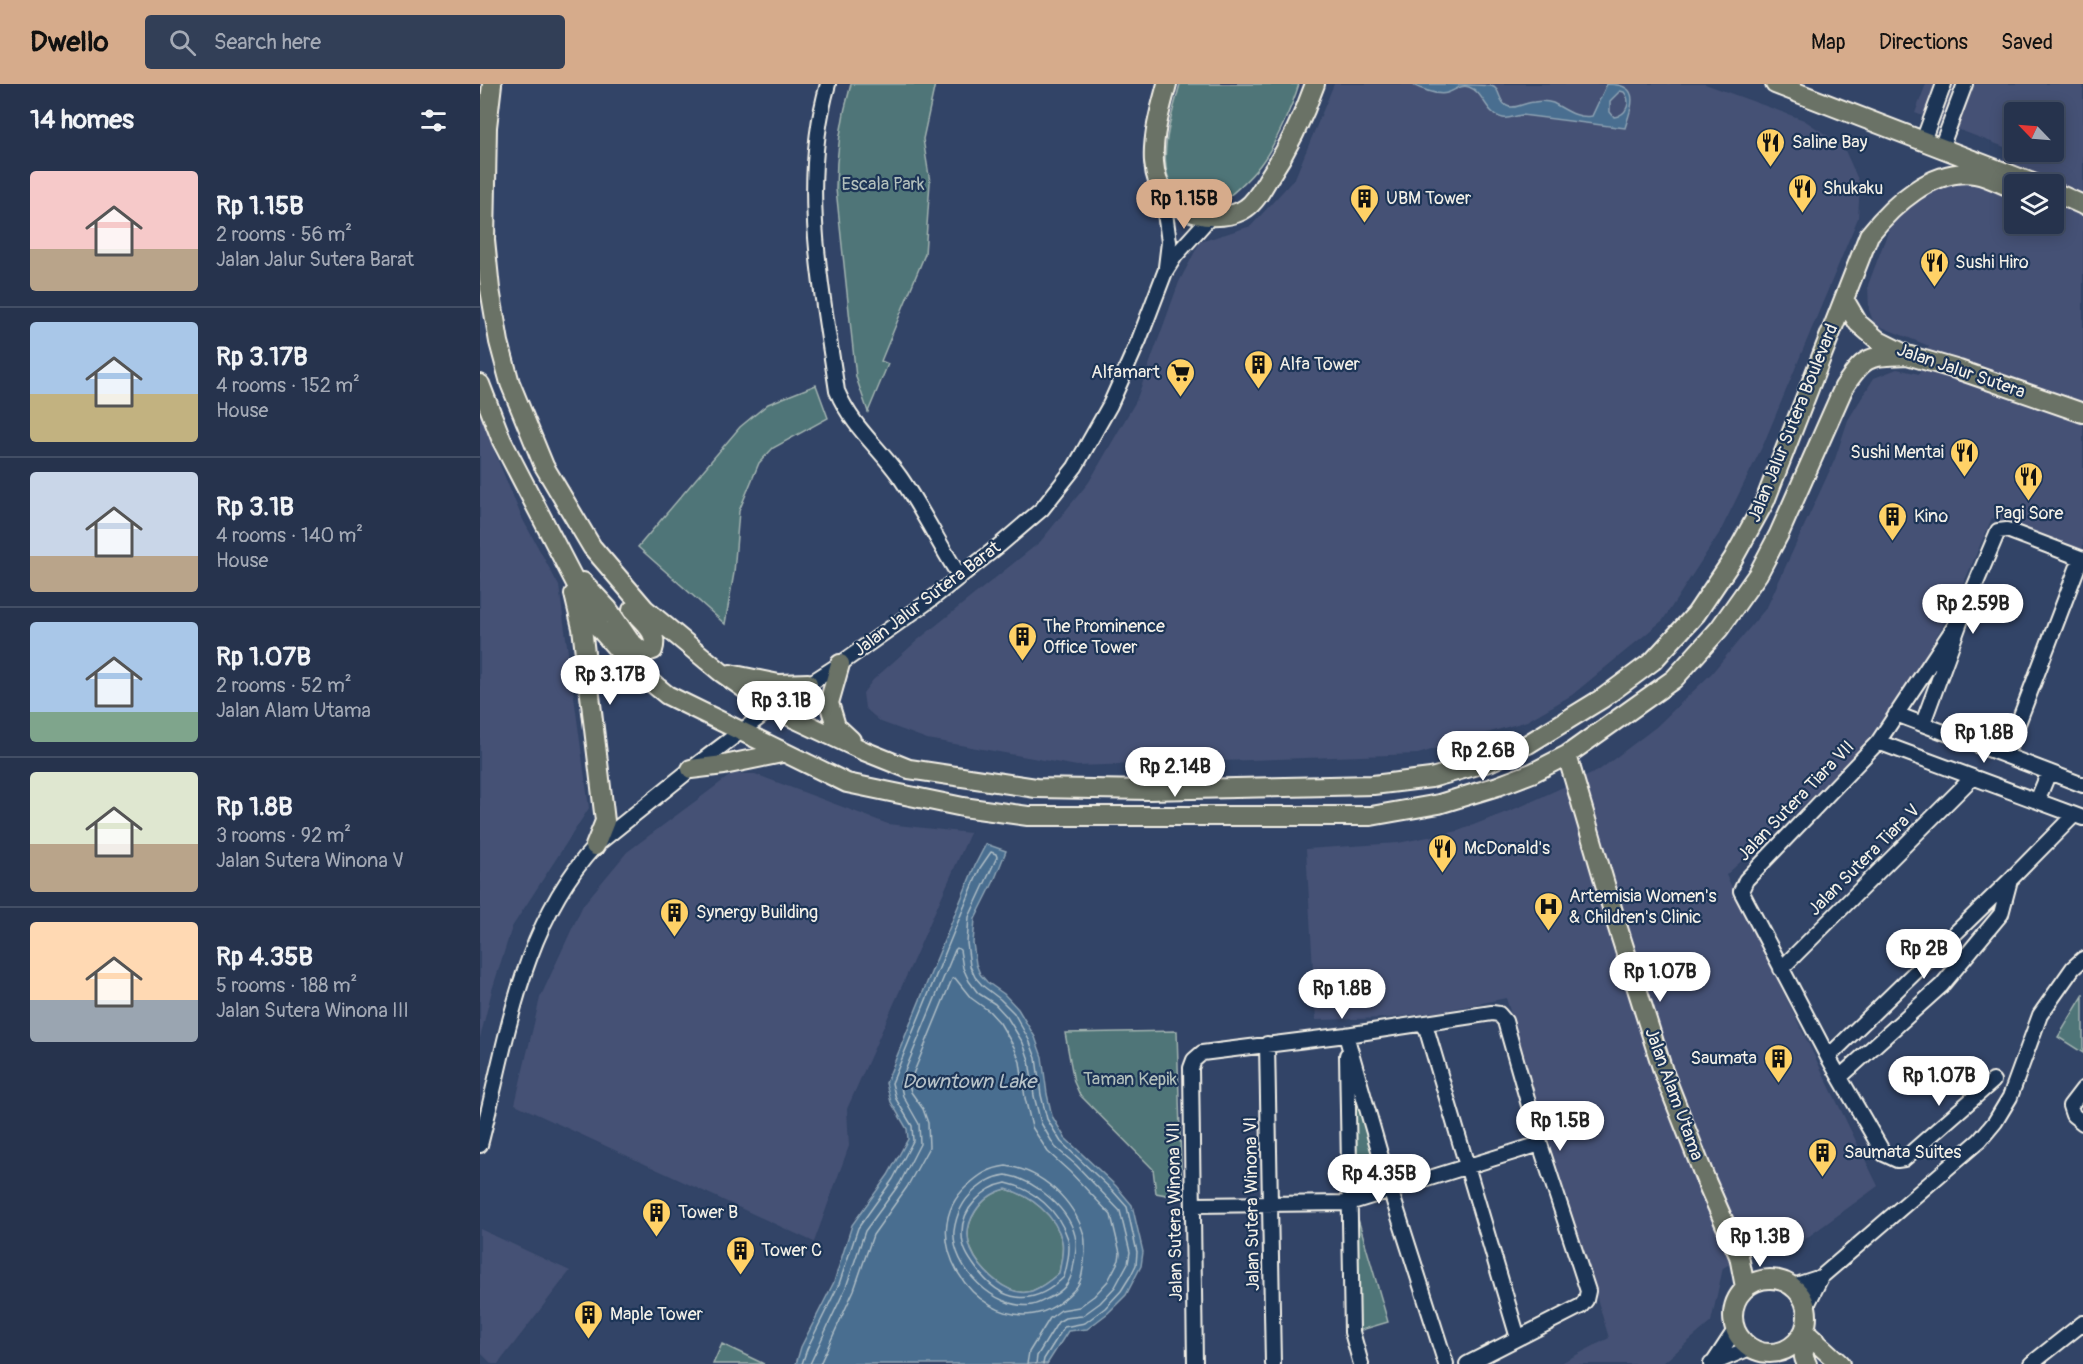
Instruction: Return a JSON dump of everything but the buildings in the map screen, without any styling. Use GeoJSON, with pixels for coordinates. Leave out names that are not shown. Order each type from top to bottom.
{"type":"FeatureCollection","features":[{"type":"Feature","properties":{"kind":"main road","name":"Jalan Jalur Sutera Boulevard"},"geometry":{"type":"LineString","coordinates":[[492,84],[487,127],[485,240],[499,342],[510,383],[544,466],[592,547],[645,609],[722,672],[772,708],[864,751],[909,769],[969,779],[1036,788],[1149,790],[1373,785],[1431,778],[1489,762],[1549,732],[1602,698],[1653,661],[1696,614],[1733,559],[1765,501],[1844,299]]}},
{"type":"Feature","properties":{"kind":"main road","name":"Jalan Jalur Sutera Barat"},"geometry":{"type":"LineString","coordinates":[[1167,84],[1154,136],[1154,168],[1162,189],[1173,204],[1189,212],[1211,216],[1246,209],[1257,197],[1299,125],[1315,84]]}},
{"type":"Feature","properties":{"kind":"main road"},"geometry":{"type":"LineString","coordinates":[[1779,85],[2009,174]]}},
{"type":"Feature","properties":{"kind":"main road"},"geometry":{"type":"LineString","coordinates":[[1844,299],[1869,235],[1887,212],[1922,185],[1954,175],[1975,174],[2004,185]]}},
{"type":"Feature","properties":{"kind":"main road"},"geometry":{"type":"LineString","coordinates":[[2064,197],[2078,203]]}},
{"type":"Feature","properties":{"kind":"main road","name":"Jalan Jalur Sutera"},"geometry":{"type":"LineString","coordinates":[[1844,299],[1858,323],[1879,341],[1907,355],[1959,370],[2083,413]]}},
{"type":"Feature","properties":{"kind":"main road","name":"Jalan Jalur Sutera Boulevard"},"geometry":{"type":"LineString","coordinates":[[480,384],[502,441],[599,628],[634,668],[667,695],[782,753],[847,783],[963,807],[1028,816],[1371,816],[1438,804],[1498,786],[1567,756],[1674,679],[1719,628],[1758,574],[1784,523],[1844,387],[1856,369],[1872,357],[1907,355]]}},
{"type":"Feature","properties":{"kind":"main road"},"geometry":{"type":"LineString","coordinates":[[566,563],[608,609],[630,641],[639,649],[647,652],[653,650],[656,642],[654,635],[626,604],[592,547]]}},
{"type":"Feature","properties":{"kind":"main road"},"geometry":{"type":"LineString","coordinates":[[566,563],[582,628],[605,822],[595,846]]}},
{"type":"Feature","properties":{"kind":"main road"},"geometry":{"type":"LineString","coordinates":[[840,664],[829,704],[836,726],[864,751]]}},
{"type":"Feature","properties":{"kind":"main road"},"geometry":{"type":"LineString","coordinates":[[722,672],[779,684],[808,683]]}},
{"type":"Feature","properties":{"kind":"main road"},"geometry":{"type":"LineString","coordinates":[[691,769],[782,753]]}},
{"type":"Feature","properties":{"kind":"main road","name":"Jalan Alam Utama"},"geometry":{"type":"LineString","coordinates":[[1567,756],[1663,1071],[1707,1183],[1739,1256],[1745,1287]]}},
{"type":"Feature","properties":{"kind":"main road","name":"Jalan Alam Utama"},"geometry":{"type":"LineString","coordinates":[[1739,1256],[1768,1278]]}},
{"type":"Feature","properties":{"kind":"main road"},"geometry":{"type":"LineString","coordinates":[[1807,1364],[1803,1356],[1810,1336],[1806,1307],[1802,1296],[1793,1286],[1781,1280],[1768,1278],[1745,1287],[1736,1299],[1732,1315],[1735,1330],[1740,1340],[1750,1348],[1787,1358],[1795,1344],[1810,1336]]}},
{"type":"Feature","properties":{"kind":"main road"},"geometry":{"type":"LineString","coordinates":[[1810,1336],[1840,1364]]}},
{"type":"Feature","properties":{"kind":"street"},"geometry":{"type":"LineString","coordinates":[[828,84],[816,141],[813,182],[814,231],[837,391],[845,411],[900,478],[960,577]]}},
{"type":"Feature","properties":{"kind":"street"},"geometry":{"type":"LineString","coordinates":[[1923,141],[1944,84]]}},
{"type":"Feature","properties":{"kind":"street"},"geometry":{"type":"LineString","coordinates":[[1941,148],[1965,84]]}},
{"type":"Feature","properties":{"kind":"street","name":"Jalan Jalur Sutera Barat"},"geometry":{"type":"LineString","coordinates":[[1162,189],[1169,242],[1165,272]]}},
{"type":"Feature","properties":{"kind":"street","name":"Jalan Jalur Sutera Barat"},"geometry":{"type":"LineString","coordinates":[[480,1145],[514,1001],[530,956],[564,884],[595,846],[691,769],[772,708],[900,623],[1042,509],[1075,467],[1110,405],[1139,340],[1165,272],[1175,256],[1211,216]]}},
{"type":"Feature","properties":{"kind":"street"},"geometry":{"type":"LineString","coordinates":[[1923,723],[1963,614],[1995,536],[2001,530],[2007,530],[2082,559],[2006,755]]}},
{"type":"Feature","properties":{"kind":"street","name":"Jalan Sutera Tiara VII"},"geometry":{"type":"LineString","coordinates":[[1781,969],[1743,897],[1742,886],[1878,742],[1963,614]]}},
{"type":"Feature","properties":{"kind":"street"},"geometry":{"type":"LineString","coordinates":[[1896,714],[2083,785]]}},
{"type":"Feature","properties":{"kind":"street"},"geometry":{"type":"LineString","coordinates":[[1828,1057],[2078,817],[1878,742]]}},
{"type":"Feature","properties":{"kind":"street"},"geometry":{"type":"LineString","coordinates":[[2037,801],[2049,772]]}},
{"type":"Feature","properties":{"kind":"street","name":"Jalan Sutera Tiara V"},"geometry":{"type":"LineString","coordinates":[[1781,969],[1973,777]]}},
{"type":"Feature","properties":{"kind":"street"},"geometry":{"type":"LineString","coordinates":[[1840,1077],[1942,985],[2001,914],[2010,880]]}},
{"type":"Feature","properties":{"kind":"street"},"geometry":{"type":"LineString","coordinates":[[1806,1307],[1821,1277],[1980,1140],[1995,1122],[2010,1097],[2040,1015],[2073,968],[2083,958]]}},
{"type":"Feature","properties":{"kind":"street"},"geometry":{"type":"LineString","coordinates":[[1781,969],[1884,1154],[1897,1160],[1904,1159],[1993,1081]]}},
{"type":"Feature","properties":{"kind":"street"},"geometry":{"type":"LineString","coordinates":[[1268,1044],[1346,1035],[1491,1013],[1499,1014],[1505,1021],[1540,1144],[1588,1292],[1581,1306],[1467,1364]]}},
{"type":"Feature","properties":{"kind":"street"},"geometry":{"type":"LineString","coordinates":[[1425,1024],[1518,1338]]}},
{"type":"Feature","properties":{"kind":"street"},"geometry":{"type":"LineString","coordinates":[[1346,1035],[1391,1192],[1446,1364]]}},
{"type":"Feature","properties":{"kind":"street"},"geometry":{"type":"LineString","coordinates":[[1346,1035],[1352,1332],[1360,1364]]}},
{"type":"Feature","properties":{"kind":"street","name":"Jalan Sutera Winona VII"},"geometry":{"type":"LineString","coordinates":[[1195,1364],[1191,1068],[1194,1060],[1202,1053],[1268,1044]]}},
{"type":"Feature","properties":{"kind":"street","name":"Jalan Sutera Winona VI"},"geometry":{"type":"LineString","coordinates":[[1268,1044],[1273,1364]]}},
{"type":"Feature","properties":{"kind":"street"},"geometry":{"type":"LineString","coordinates":[[2083,1089],[2072,1102],[2070,1111],[2083,1123]]}},
{"type":"Feature","properties":{"kind":"street"},"geometry":{"type":"LineString","coordinates":[[1194,1205],[1349,1203],[1391,1192],[1540,1144]]}},
{"type":"Feature","properties":{"kind":"street"},"geometry":{"type":"LineString","coordinates":[[1793,1286],[1821,1277]]}},
{"type":"Feature","properties":{"kind":"street"},"geometry":{"type":"LineString","coordinates":[[2031,1364],[2083,1323]]}},
{"type":"Feature","properties":{"kind":"street"},"geometry":{"type":"LineString","coordinates":[[1712,1363],[1735,1330]]}},
{"type":"Feature","properties":{"kind":"street"},"geometry":{"type":"LineString","coordinates":[[1712,1363],[1750,1348]]}},
{"type":"Feature","properties":{"kind":"shaded area"},"geometry":{"type":"Polygon","coordinates":[[[1334,84],[1705,84],[1804,120],[1843,146],[1860,184],[1858,218],[1764,443],[1720,532],[1663,620],[1572,695],[1527,721],[1418,754],[1077,766],[927,739],[881,722],[865,708],[863,693],[873,680],[919,639],[1040,542],[1089,482],[1136,401],[1179,282],[1200,242],[1251,226],[1295,178],[1334,84]]]}},
{"type":"Feature","properties":{"kind":"shaded area"},"geometry":{"type":"Polygon","coordinates":[[[1926,84],[2083,84],[2083,551],[1992,518],[1952,610],[1905,689],[1853,760],[1726,875],[1878,1186],[1786,1253],[1760,1245],[1723,1268],[1711,1322],[1662,1364],[1559,1364],[1609,1338],[1506,998],[1444,1011],[1390,1018],[1316,1020],[1306,849],[1398,843],[1458,831],[1522,806],[1598,771],[1656,727],[1711,674],[1767,607],[1835,459],[1848,420],[1874,378],[1897,369],[1919,374],[1929,346],[1874,324],[1869,310],[1868,285],[1895,213],[1921,193],[1960,181],[1991,190],[2004,156],[2004,162],[2064,162],[2064,102],[2004,102],[2004,147],[1915,113],[1926,84]]]}},
{"type":"Feature","properties":{"kind":"shaded area"},"geometry":{"type":"Polygon","coordinates":[[[480,399],[495,453],[522,518],[559,586],[589,808],[512,927],[480,1038],[480,399]]]}},
{"type":"Feature","properties":{"kind":"shaded area"},"geometry":{"type":"Polygon","coordinates":[[[732,774],[755,774],[888,824],[970,833],[847,1109],[849,1146],[814,1242],[515,1104],[540,998],[583,905],[627,852],[732,774]]]}},
{"type":"Feature","properties":{"kind":"shaded area"},"geometry":{"type":"Polygon","coordinates":[[[480,1229],[570,1271],[498,1364],[492,1364],[480,1352],[480,1229]]]}},
{"type":"Feature","properties":{"kind":"green space","name":"Escala Park"},"geometry":{"type":"Polygon","coordinates":[[[851,84],[935,84],[923,139],[930,182],[925,254],[881,361],[888,364],[868,412],[856,377],[836,189],[840,136],[851,84]]]}},
{"type":"Feature","properties":{"kind":"green space"},"geometry":{"type":"Polygon","coordinates":[[[1180,84],[1299,84],[1293,102],[1268,154],[1249,178],[1222,202],[1194,201],[1179,194],[1170,182],[1166,167],[1166,150],[1180,84]]]}},
{"type":"Feature","properties":{"kind":"green space"},"geometry":{"type":"Polygon","coordinates":[[[816,385],[828,418],[773,448],[759,463],[739,511],[734,573],[725,624],[638,547],[740,427],[768,404],[816,385]]]}},
{"type":"Feature","properties":{"kind":"green space"},"geometry":{"type":"Polygon","coordinates":[[[2083,996],[2083,1053],[2058,1037],[2083,996]]]}},
{"type":"Feature","properties":{"kind":"green space","name":"Taman Kepik"},"geometry":{"type":"Polygon","coordinates":[[[1177,1031],[1182,1198],[1156,1193],[1153,1169],[1080,1095],[1074,1082],[1065,1033],[1177,1031]]]}},
{"type":"Feature","properties":{"kind":"green space"},"geometry":{"type":"Polygon","coordinates":[[[1354,1098],[1357,1098],[1382,1180],[1377,1189],[1365,1193],[1358,1192],[1355,1187],[1354,1098]]]}},
{"type":"Feature","properties":{"kind":"green space"},"geometry":{"type":"Polygon","coordinates":[[[1006,1189],[1024,1196],[1041,1207],[1054,1223],[1062,1241],[1059,1273],[1032,1291],[1013,1291],[987,1273],[975,1257],[968,1239],[971,1220],[981,1204],[997,1192],[1006,1189]]]}},
{"type":"Feature","properties":{"kind":"green space"},"geometry":{"type":"Polygon","coordinates":[[[1356,1212],[1388,1322],[1358,1331],[1356,1212]]]}},
{"type":"Feature","properties":{"kind":"green space"},"geometry":{"type":"Polygon","coordinates":[[[722,1344],[764,1364],[713,1364],[722,1344]]]}},
{"type":"Feature","properties":{"kind":"water"},"geometry":{"type":"Polygon","coordinates":[[[1411,84],[1491,86],[1496,89],[1507,106],[1514,107],[1541,101],[1553,103],[1576,115],[1587,117],[1592,116],[1607,84],[1626,88],[1632,97],[1632,104],[1625,128],[1522,115],[1505,118],[1493,113],[1478,94],[1469,87],[1460,87],[1438,94],[1411,84]],[[1620,91],[1610,101],[1610,112],[1614,117],[1622,114],[1627,108],[1628,100],[1624,92],[1620,91]]]}},
{"type":"Feature","properties":{"kind":"water","name":"Downtown Lake"},"geometry":{"type":"Polygon","coordinates":[[[986,844],[1006,851],[975,919],[973,943],[980,974],[1018,1009],[1035,1037],[1042,1057],[1052,1116],[1065,1138],[1116,1186],[1132,1205],[1143,1252],[1141,1266],[1126,1295],[1087,1329],[1068,1331],[1047,1364],[796,1364],[801,1347],[834,1282],[852,1225],[888,1175],[908,1139],[907,1129],[891,1102],[886,1083],[975,865],[986,844]],[[1006,1189],[997,1192],[981,1204],[971,1220],[968,1240],[975,1258],[996,1281],[1013,1291],[1032,1291],[1059,1273],[1063,1245],[1054,1223],[1041,1207],[1006,1189]]]}},
{"type":"Feature","properties":{"kind":"place","name":"Saline Bay"},"geometry":{"type":"Point","coordinates":[1771,168]}},
{"type":"Feature","properties":{"kind":"place","name":"Shukaku"},"geometry":{"type":"Point","coordinates":[1802,214]}},
{"type":"Feature","properties":{"kind":"place","name":"UBM Tower"},"geometry":{"type":"Point","coordinates":[1365,224]}},
{"type":"Feature","properties":{"kind":"place","name":"Sushi Hiro"},"geometry":{"type":"Point","coordinates":[1934,288]}},
{"type":"Feature","properties":{"kind":"place","name":"Alfa Tower"},"geometry":{"type":"Point","coordinates":[1258,390]}},
{"type":"Feature","properties":{"kind":"place","name":"Alfamart"},"geometry":{"type":"Point","coordinates":[1181,398]}},
{"type":"Feature","properties":{"kind":"place","name":"Sushi Mentai"},"geometry":{"type":"Point","coordinates":[1965,478]}},
{"type":"Feature","properties":{"kind":"place","name":"Pagi Sore"},"geometry":{"type":"Point","coordinates":[2029,502]}},
{"type":"Feature","properties":{"kind":"place","name":"Kino"},"geometry":{"type":"Point","coordinates":[1893,542]}},
{"type":"Feature","properties":{"kind":"place","name":"The Prominence Office Tower"},"geometry":{"type":"Point","coordinates":[1022,662]}},
{"type":"Feature","properties":{"kind":"place","name":"McDonald's"},"geometry":{"type":"Point","coordinates":[1443,874]}},
{"type":"Feature","properties":{"kind":"place","name":"Artemisia Women's & Children's Clinic"},"geometry":{"type":"Point","coordinates":[1548,932]}},
{"type":"Feature","properties":{"kind":"place","name":"Synergy Building"},"geometry":{"type":"Point","coordinates":[675,938]}},
{"type":"Feature","properties":{"kind":"place","name":"Saumata"},"geometry":{"type":"Point","coordinates":[1778,1084]}},
{"type":"Feature","properties":{"kind":"place","name":"Saumata Suites"},"geometry":{"type":"Point","coordinates":[1823,1178]}},
{"type":"Feature","properties":{"kind":"place","name":"Tower B"},"geometry":{"type":"Point","coordinates":[657,1238]}},
{"type":"Feature","properties":{"kind":"place","name":"Tower C"},"geometry":{"type":"Point","coordinates":[740,1276]}},
{"type":"Feature","properties":{"kind":"place","name":"Maple Tower"},"geometry":{"type":"Point","coordinates":[589,1340]}}]}
